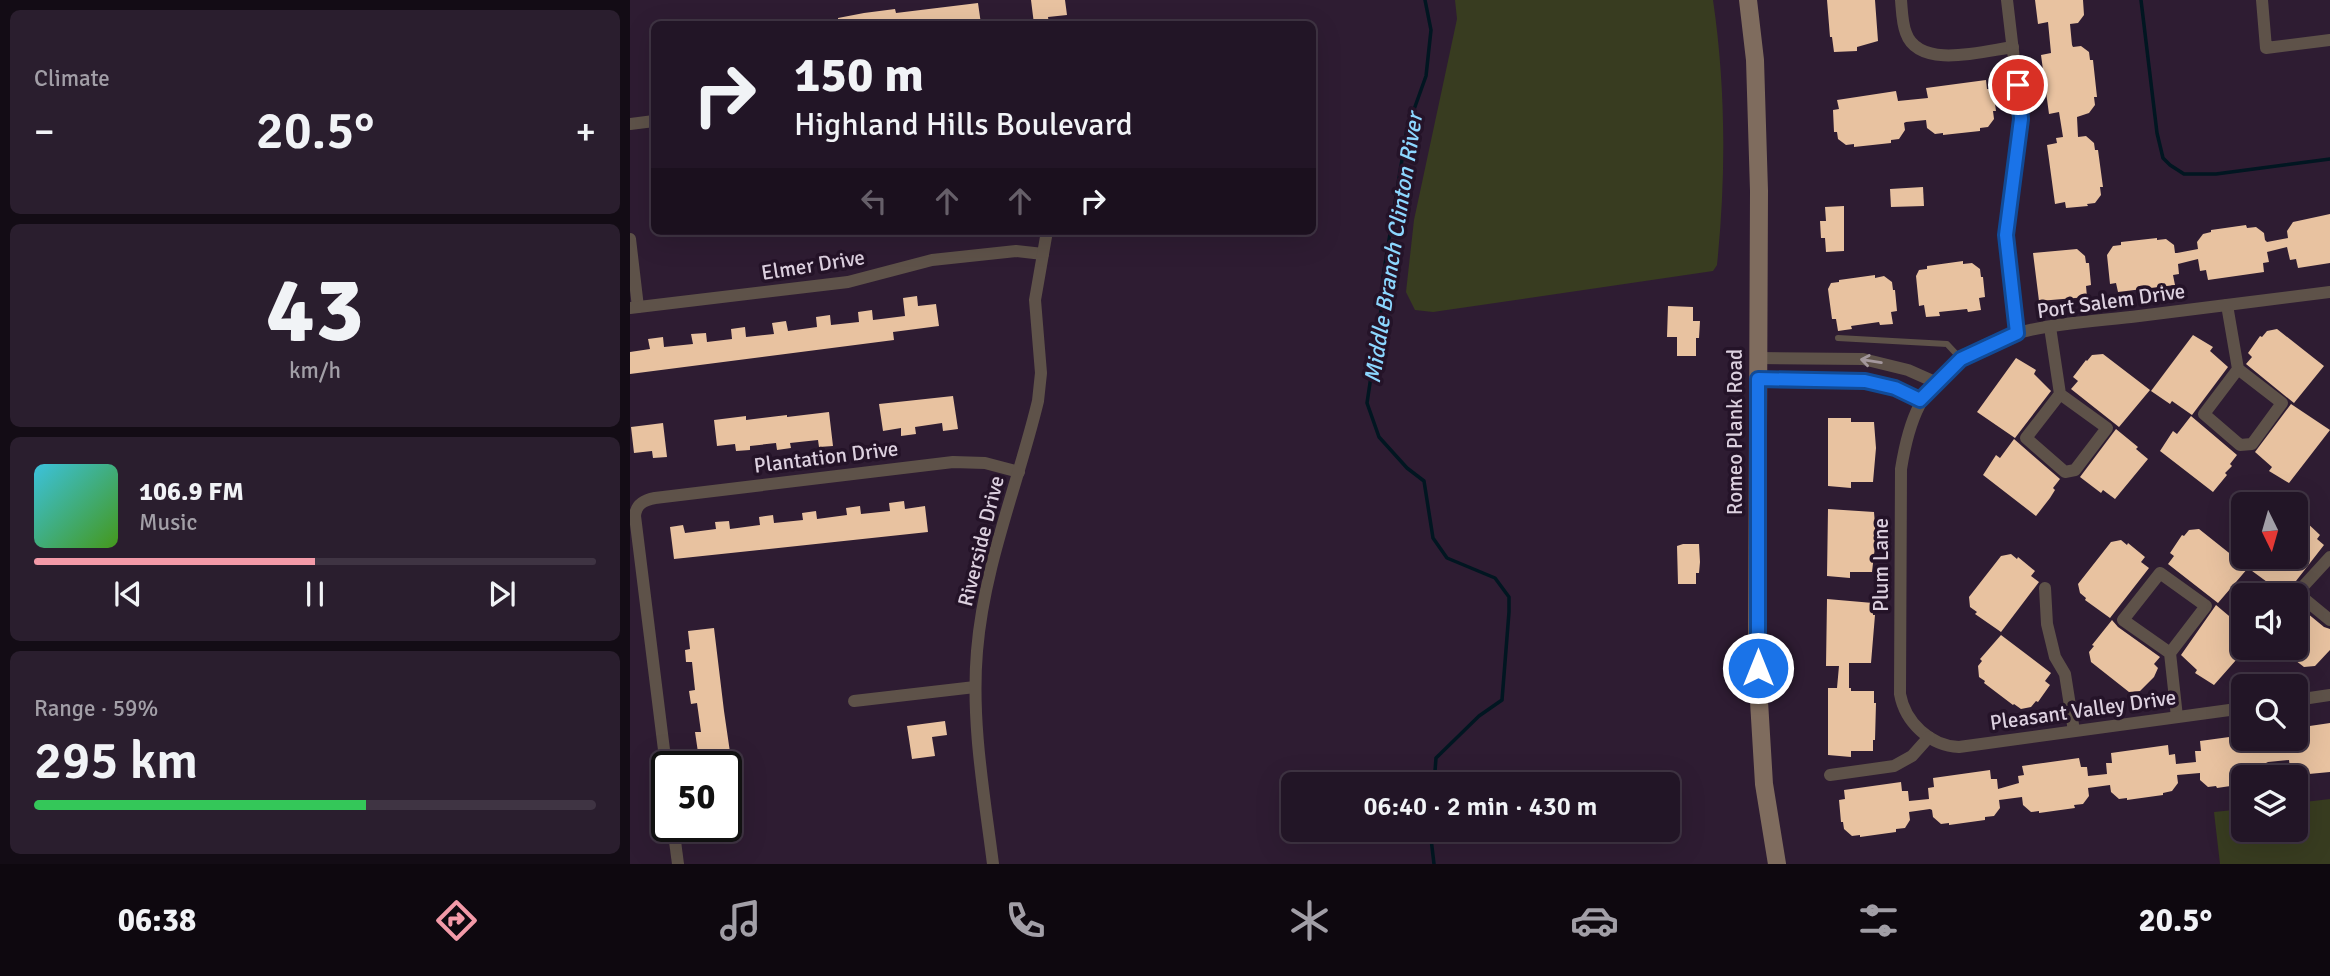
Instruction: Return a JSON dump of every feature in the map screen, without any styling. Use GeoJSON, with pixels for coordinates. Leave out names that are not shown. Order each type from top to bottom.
{"type":"FeatureCollection","features":[{"type":"Feature","properties":{"kind":"main road","name":"Romeo Plank Road"},"geometry":{"type":"LineString","coordinates":[[1748,0],[1758,102],[1758,681],[1764,784],[1777,864]]}},
{"type":"Feature","properties":{"kind":"street"},"geometry":{"type":"LineString","coordinates":[[1901,0],[1907,37],[1925,53],[1942,56],[2013,47]]}},
{"type":"Feature","properties":{"kind":"street"},"geometry":{"type":"LineString","coordinates":[[2007,0],[2021,119],[2006,235],[2017,333]]}},
{"type":"Feature","properties":{"kind":"street"},"geometry":{"type":"LineString","coordinates":[[2262,0],[2266,48],[2330,40]]}},
{"type":"Feature","properties":{"kind":"street"},"geometry":{"type":"LineString","coordinates":[[630,124],[651,121]]}},
{"type":"Feature","properties":{"kind":"street","name":"Riverside Drive"},"geometry":{"type":"LineString","coordinates":[[993,864],[978,748],[975,687],[977,648],[987,584],[1040,388],[1035,314],[1046,235]]}},
{"type":"Feature","properties":{"kind":"street"},"geometry":{"type":"LineString","coordinates":[[630,239],[634,308]]}},
{"type":"Feature","properties":{"kind":"street","name":"Elmer Drive"},"geometry":{"type":"LineString","coordinates":[[634,308],[848,282],[932,260],[1004,251],[1043,254]]}},
{"type":"Feature","properties":{"kind":"street","name":"Port Salem Drive"},"geometry":{"type":"LineString","coordinates":[[1920,400],[1961,359],[2017,333],[2330,292]]}},
{"type":"Feature","properties":{"kind":"street"},"geometry":{"type":"LineString","coordinates":[[2227,305],[2238,369],[2282,403],[2252,444],[2240,445],[2204,414],[2238,369]]}},
{"type":"Feature","properties":{"kind":"street"},"geometry":{"type":"LineString","coordinates":[[2050,327],[2060,394],[2107,429],[2075,470],[2065,472],[2026,438],[2060,394]]}},
{"type":"Feature","properties":{"kind":"street"},"geometry":{"type":"LineString","coordinates":[[1758,358],[1863,359],[1908,370],[1936,382]]}},
{"type":"Feature","properties":{"kind":"street"},"geometry":{"type":"LineString","coordinates":[[1758,379],[1865,381],[1895,388],[1920,400]]}},
{"type":"Feature","properties":{"kind":"street","name":"Plum Lane"},"geometry":{"type":"LineString","coordinates":[[1918,727],[1911,721],[1900,694],[1901,469],[1907,433],[1920,400]]}},
{"type":"Feature","properties":{"kind":"street","name":"Plantation Drive"},"geometry":{"type":"LineString","coordinates":[[664,751],[635,516],[638,505],[643,501],[953,461],[985,463],[1019,472]]}},
{"type":"Feature","properties":{"kind":"street"},"geometry":{"type":"LineString","coordinates":[[2330,557],[2297,593],[2330,620]]}},
{"type":"Feature","properties":{"kind":"street"},"geometry":{"type":"LineString","coordinates":[[2170,653],[2123,620],[2160,573],[2206,606],[2170,653],[2177,717]]}},
{"type":"Feature","properties":{"kind":"street"},"geometry":{"type":"LineString","coordinates":[[2045,588],[2047,624],[2055,657],[2065,674],[2074,731]]}},
{"type":"Feature","properties":{"kind":"street"},"geometry":{"type":"LineString","coordinates":[[854,701],[975,687]]}},
{"type":"Feature","properties":{"kind":"street"},"geometry":{"type":"LineString","coordinates":[[2308,698],[2330,695]]}},
{"type":"Feature","properties":{"kind":"street","name":"Pleasant Valley Drive"},"geometry":{"type":"LineString","coordinates":[[1918,727],[1929,737],[1946,745],[1959,747],[2231,710]]}},
{"type":"Feature","properties":{"kind":"street"},"geometry":{"type":"LineString","coordinates":[[1830,775],[1894,766],[1912,756],[1929,737]]}},
{"type":"Feature","properties":{"kind":"street"},"geometry":{"type":"LineString","coordinates":[[675,842],[678,864]]}},
{"type":"Feature","properties":{"kind":"lane"},"geometry":{"type":"LineString","coordinates":[[1838,338],[1947,344],[1961,359]]}},
{"type":"Feature","properties":{"kind":"green space"},"geometry":{"type":"Polygon","coordinates":[[[1455,0],[1713,0],[1722,99],[1723,166],[1717,265],[1713,271],[1433,312],[1415,310],[1406,292],[1414,220],[1457,19],[1455,0]]]}},
{"type":"Feature","properties":{"kind":"green space"},"geometry":{"type":"Polygon","coordinates":[[[2330,799],[2330,864],[2220,864],[2214,812],[2231,810],[2231,842],[2308,842],[2308,802],[2330,799]]]}},
{"type":"Feature","properties":{"kind":"building"},"geometry":{"type":"Polygon","coordinates":[[[1031,0],[1065,0],[1067,15],[1048,17],[1049,21],[1034,21],[1031,0]]]}},
{"type":"Feature","properties":{"kind":"building"},"geometry":{"type":"Polygon","coordinates":[[[1827,0],[1875,0],[1878,41],[1857,47],[1857,51],[1834,52],[1827,0]]]}},
{"type":"Feature","properties":{"kind":"building"},"geometry":{"type":"Polygon","coordinates":[[[2035,0],[2083,0],[2084,15],[2078,23],[2070,24],[2072,45],[2081,46],[2089,52],[2090,60],[2093,60],[2097,97],[2094,97],[2095,105],[2089,113],[2077,117],[2078,137],[2086,136],[2094,143],[2095,150],[2098,150],[2103,187],[2100,187],[2101,195],[2095,203],[2087,204],[2088,206],[2066,208],[2065,202],[2055,204],[2047,145],[2057,143],[2056,138],[2063,137],[2059,112],[2049,114],[2041,55],[2051,53],[2048,22],[2038,24],[2035,0]]]}},
{"type":"Feature","properties":{"kind":"building"},"geometry":{"type":"Polygon","coordinates":[[[978,3],[981,21],[838,21],[838,18],[864,13],[895,9],[896,13],[978,3]]]}},
{"type":"Feature","properties":{"kind":"building"},"geometry":{"type":"Polygon","coordinates":[[[1986,80],[1987,89],[1993,89],[1996,111],[1993,111],[1994,119],[1988,127],[1980,128],[1980,131],[1943,135],[1935,134],[1927,128],[1926,120],[1906,122],[1905,130],[1899,139],[1891,140],[1891,143],[1854,147],[1854,144],[1846,145],[1838,139],[1837,132],[1834,132],[1833,110],[1839,109],[1837,100],[1896,91],[1898,101],[1928,98],[1926,88],[1986,80]]]}},
{"type":"Feature","properties":{"kind":"building"},"geometry":{"type":"Polygon","coordinates":[[[1923,187],[1924,206],[1891,207],[1890,189],[1923,187]]]}},
{"type":"Feature","properties":{"kind":"building"},"geometry":{"type":"Polygon","coordinates":[[[1844,206],[1844,251],[1826,252],[1825,238],[1821,238],[1820,221],[1826,221],[1825,207],[1844,206]]]}},
{"type":"Feature","properties":{"kind":"building"},"geometry":{"type":"Polygon","coordinates":[[[2330,214],[2330,263],[2298,268],[2296,259],[2290,260],[2287,247],[2267,252],[2269,262],[2263,263],[2264,272],[2208,280],[2206,270],[2200,271],[2198,259],[2178,264],[2179,274],[2173,275],[2175,285],[2118,292],[2116,283],[2110,284],[2107,255],[2113,246],[2121,245],[2121,242],[2166,239],[2174,245],[2177,253],[2198,249],[2197,242],[2203,234],[2211,230],[2246,225],[2247,228],[2256,227],[2264,233],[2267,242],[2288,238],[2287,231],[2293,222],[2330,214]]]}},
{"type":"Feature","properties":{"kind":"building"},"geometry":{"type":"Polygon","coordinates":[[[2077,249],[2085,256],[2086,263],[2089,263],[2091,285],[2086,286],[2087,297],[2039,301],[2033,253],[2077,249]]]}},
{"type":"Feature","properties":{"kind":"building"},"geometry":{"type":"Polygon","coordinates":[[[1963,261],[1963,264],[1972,263],[1980,269],[1983,277],[1985,297],[1979,298],[1981,310],[1939,312],[1940,316],[1926,317],[1924,305],[1919,306],[1916,276],[1919,270],[1927,269],[1927,266],[1963,261]]]}},
{"type":"Feature","properties":{"kind":"building"},"geometry":{"type":"Polygon","coordinates":[[[1875,275],[1875,278],[1884,276],[1892,282],[1895,290],[1897,311],[1891,312],[1893,324],[1880,325],[1879,322],[1838,331],[1836,319],[1832,319],[1828,289],[1831,283],[1875,275]]]}},
{"type":"Feature","properties":{"kind":"building"},"geometry":{"type":"Polygon","coordinates":[[[917,296],[918,306],[936,304],[939,326],[893,332],[894,340],[630,374],[630,352],[650,349],[648,339],[663,337],[664,347],[693,344],[691,334],[706,333],[707,342],[732,339],[731,329],[745,327],[746,337],[774,334],[772,323],[786,321],[788,331],[817,327],[816,317],[830,315],[831,325],[859,322],[858,312],[872,310],[873,320],[905,316],[903,298],[917,296]]]}},
{"type":"Feature","properties":{"kind":"building"},"geometry":{"type":"Polygon","coordinates":[[[1668,306],[1693,307],[1693,321],[1700,321],[1696,356],[1677,356],[1677,337],[1667,337],[1668,306]]]}},
{"type":"Feature","properties":{"kind":"building"},"geometry":{"type":"Polygon","coordinates":[[[2277,329],[2324,366],[2294,403],[2246,364],[2252,357],[2248,353],[2260,336],[2277,329]]]}},
{"type":"Feature","properties":{"kind":"building"},"geometry":{"type":"Polygon","coordinates":[[[2193,335],[2213,347],[2210,351],[2228,367],[2192,415],[2151,391],[2193,335]]]}},
{"type":"Feature","properties":{"kind":"building"},"geometry":{"type":"Polygon","coordinates":[[[2103,354],[2150,390],[2119,427],[2071,389],[2078,381],[2073,377],[2086,360],[2092,355],[2103,354]]]}},
{"type":"Feature","properties":{"kind":"building"},"geometry":{"type":"Polygon","coordinates":[[[2016,358],[2036,370],[2034,374],[2051,391],[2015,438],[1977,412],[2016,358]]]}},
{"type":"Feature","properties":{"kind":"building"},"geometry":{"type":"Polygon","coordinates":[[[953,396],[958,429],[943,431],[942,423],[915,427],[916,434],[901,436],[901,428],[883,431],[879,404],[953,396]]]}},
{"type":"Feature","properties":{"kind":"building"},"geometry":{"type":"Polygon","coordinates":[[[2291,404],[2330,430],[2289,483],[2269,471],[2272,467],[2255,452],[2291,404]]]}},
{"type":"Feature","properties":{"kind":"building"},"geometry":{"type":"Polygon","coordinates":[[[829,412],[833,446],[819,447],[818,440],[790,443],[791,448],[777,450],[776,443],[750,446],[750,450],[736,451],[735,444],[717,446],[714,420],[746,416],[746,420],[829,412]]]}},
{"type":"Feature","properties":{"kind":"building"},"geometry":{"type":"Polygon","coordinates":[[[2191,416],[2237,455],[2225,473],[2227,475],[2213,492],[2160,451],[2173,431],[2177,434],[2191,416]]]}},
{"type":"Feature","properties":{"kind":"building"},"geometry":{"type":"Polygon","coordinates":[[[1828,418],[1874,422],[1876,448],[1873,482],[1851,482],[1851,488],[1828,486],[1828,418]]]}},
{"type":"Feature","properties":{"kind":"building"},"geometry":{"type":"Polygon","coordinates":[[[663,423],[667,457],[653,458],[652,451],[634,453],[631,427],[663,423]]]}},
{"type":"Feature","properties":{"kind":"building"},"geometry":{"type":"Polygon","coordinates":[[[2116,429],[2148,459],[2115,499],[2103,490],[2101,493],[2080,477],[2116,429]]]}},
{"type":"Feature","properties":{"kind":"building"},"geometry":{"type":"Polygon","coordinates":[[[2014,439],[2060,479],[2036,516],[1983,475],[1996,455],[2000,458],[2014,439]]]}},
{"type":"Feature","properties":{"kind":"building"},"geometry":{"type":"Polygon","coordinates":[[[904,501],[905,509],[925,506],[928,532],[674,559],[670,527],[683,525],[685,533],[716,529],[715,522],[729,521],[730,529],[760,525],[759,517],[773,515],[774,523],[803,520],[802,513],[816,511],[817,519],[847,515],[846,508],[860,506],[861,514],[890,511],[889,503],[904,501]]]}},
{"type":"Feature","properties":{"kind":"building"},"geometry":{"type":"Polygon","coordinates":[[[1828,509],[1874,512],[1876,538],[1872,572],[1850,572],[1850,578],[1827,576],[1828,509]]]}},
{"type":"Feature","properties":{"kind":"building"},"geometry":{"type":"Polygon","coordinates":[[[2308,524],[2320,535],[2317,539],[2324,545],[2308,566],[2308,524]]]}},
{"type":"Feature","properties":{"kind":"building"},"geometry":{"type":"Polygon","coordinates":[[[2199,529],[2231,554],[2231,569],[2247,569],[2235,583],[2231,583],[2231,588],[2218,603],[2168,564],[2174,556],[2170,553],[2182,535],[2189,530],[2199,529]]]}},
{"type":"Feature","properties":{"kind":"building"},"geometry":{"type":"Polygon","coordinates":[[[2121,540],[2145,557],[2141,562],[2149,568],[2110,618],[2085,600],[2078,584],[2111,542],[2121,540]]]}},
{"type":"Feature","properties":{"kind":"building"},"geometry":{"type":"Polygon","coordinates":[[[1699,544],[1700,562],[1696,584],[1678,584],[1677,546],[1699,544]]]}},
{"type":"Feature","properties":{"kind":"building"},"geometry":{"type":"Polygon","coordinates":[[[2011,554],[2035,571],[2031,576],[2039,582],[2001,632],[1975,614],[1977,612],[1970,607],[1969,597],[2001,556],[2011,554]]]}},
{"type":"Feature","properties":{"kind":"building"},"geometry":{"type":"Polygon","coordinates":[[[2249,569],[2305,569],[2294,583],[2268,583],[2249,569]]]}},
{"type":"Feature","properties":{"kind":"building"},"geometry":{"type":"Polygon","coordinates":[[[1827,599],[1873,603],[1875,615],[1871,663],[1849,663],[1849,688],[1851,691],[1874,691],[1875,740],[1873,751],[1851,751],[1851,757],[1828,755],[1828,688],[1837,688],[1839,666],[1826,666],[1827,599]]]}},
{"type":"Feature","properties":{"kind":"building"},"geometry":{"type":"Polygon","coordinates":[[[2216,605],[2231,618],[2231,660],[2236,660],[2214,685],[2195,673],[2197,670],[2181,655],[2216,605]]]}},
{"type":"Feature","properties":{"kind":"building"},"geometry":{"type":"Polygon","coordinates":[[[2308,614],[2330,629],[2330,650],[2315,666],[2304,667],[2295,660],[2308,660],[2308,614]]]}},
{"type":"Feature","properties":{"kind":"building"},"geometry":{"type":"Polygon","coordinates":[[[2112,620],[2160,657],[2154,664],[2158,668],[2154,677],[2140,691],[2129,692],[2091,662],[2089,652],[2094,646],[2092,645],[2112,620]]]}},
{"type":"Feature","properties":{"kind":"building"},"geometry":{"type":"Polygon","coordinates":[[[714,628],[730,751],[698,751],[695,732],[701,732],[697,703],[691,704],[689,691],[695,690],[692,662],[686,662],[685,650],[690,649],[688,631],[714,628]]]}},
{"type":"Feature","properties":{"kind":"building"},"geometry":{"type":"Polygon","coordinates":[[[2001,635],[2051,673],[2045,681],[2050,685],[2031,707],[2021,709],[2013,705],[1979,677],[1978,666],[1982,661],[1980,659],[2001,635]]]}},
{"type":"Feature","properties":{"kind":"building"},"geometry":{"type":"Polygon","coordinates":[[[945,721],[947,735],[932,737],[935,756],[912,759],[907,726],[945,721]]]}},
{"type":"Feature","properties":{"kind":"building"},"geometry":{"type":"Polygon","coordinates":[[[2330,723],[2330,772],[2308,774],[2308,765],[2290,765],[2289,760],[2268,762],[2266,765],[2231,765],[2231,786],[2217,788],[2208,787],[2200,780],[2200,773],[2177,775],[2178,783],[2172,791],[2163,795],[2127,800],[2119,799],[2111,792],[2110,785],[2088,788],[2089,796],[2083,804],[2074,805],[2075,808],[2039,813],[2031,812],[2023,805],[2022,797],[1999,800],[2000,808],[1994,816],[1985,817],[1985,820],[1949,825],[1941,824],[1933,817],[1930,809],[1909,812],[1910,820],[1905,828],[1896,829],[1896,832],[1860,837],[1852,836],[1841,822],[1839,800],[1845,799],[1844,790],[1901,782],[1902,791],[1908,791],[1909,801],[1929,799],[1928,788],[1934,787],[1933,778],[1990,770],[1991,779],[1997,779],[1998,789],[2019,783],[2018,776],[2024,775],[2022,766],[2079,758],[2081,767],[2087,767],[2088,776],[2107,774],[2106,763],[2112,763],[2111,753],[2168,745],[2169,755],[2175,754],[2176,764],[2196,762],[2195,751],[2201,751],[2200,741],[2231,737],[2231,751],[2308,751],[2308,726],[2330,723]]]}},
{"type":"Feature","properties":{"kind":"waterway","name":"Middle Branch Clinton River"},"geometry":{"type":"LineString","coordinates":[[1425,0],[1431,30],[1426,76],[1407,129],[1383,277],[1381,310],[1367,403],[1379,437],[1407,468],[1424,481],[1433,538],[1447,558],[1495,578],[1509,597],[1502,700],[1479,716],[1436,758],[1435,772]]}},
{"type":"Feature","properties":{"kind":"waterway"},"geometry":{"type":"LineString","coordinates":[[2141,0],[2157,133],[2163,158],[2170,165],[2184,174],[2216,174],[2330,159]]}},
{"type":"Feature","properties":{"kind":"waterway","name":"Middle Branch Clinton River"},"geometry":{"type":"LineString","coordinates":[[1431,842],[1434,864]]}},
{"type":"Feature","properties":{"kind":"route"},"geometry":{"type":"LineString","coordinates":[[1758,668],[1758,379],[1865,381],[1895,388],[1920,400],[1968,354],[2017,333],[2006,235],[2021,119],[2018,85]]}}]}
